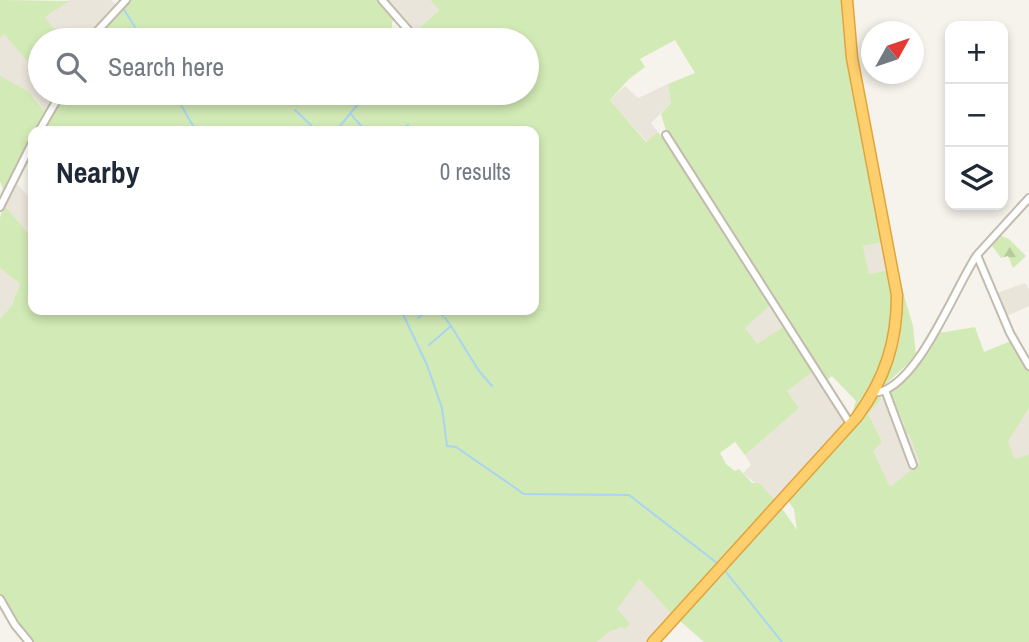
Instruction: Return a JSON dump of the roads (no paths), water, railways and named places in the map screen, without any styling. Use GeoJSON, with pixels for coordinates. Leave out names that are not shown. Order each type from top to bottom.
{"type":"FeatureCollection","features":[{"type":"Feature","properties":{"kind":"highway"},"geometry":{"type":"LineString","coordinates":[[653,642],[879,392],[894,340],[897,295],[852,58],[847,0]]}},
{"type":"Feature","properties":{"kind":"street"},"geometry":{"type":"LineString","coordinates":[[100,28],[126,0]]}},
{"type":"Feature","properties":{"kind":"street"},"geometry":{"type":"LineString","coordinates":[[382,0],[406,28]]}},
{"type":"Feature","properties":{"kind":"street"},"geometry":{"type":"LineString","coordinates":[[42,126],[54,105]]}},
{"type":"Feature","properties":{"kind":"street"},"geometry":{"type":"LineString","coordinates":[[666,135],[851,425]]}},
{"type":"Feature","properties":{"kind":"street"},"geometry":{"type":"LineString","coordinates":[[0,207],[28,151]]}},
{"type":"Feature","properties":{"kind":"street"},"geometry":{"type":"LineString","coordinates":[[913,465],[879,392],[926,349],[977,255],[1029,198]]}},
{"type":"Feature","properties":{"kind":"street"},"geometry":{"type":"LineString","coordinates":[[977,255],[1010,333],[1029,366]]}},
{"type":"Feature","properties":{"kind":"street"},"geometry":{"type":"LineString","coordinates":[[0,599],[15,625],[29,642]]}},
{"type":"Feature","properties":{"kind":"waterway"},"geometry":{"type":"LineString","coordinates":[[123,8],[136,28]]}},
{"type":"Feature","properties":{"kind":"waterway"},"geometry":{"type":"LineString","coordinates":[[181,105],[193,126]]}},
{"type":"Feature","properties":{"kind":"waterway"},"geometry":{"type":"LineString","coordinates":[[340,126],[357,105]]}},
{"type":"Feature","properties":{"kind":"waterway"},"geometry":{"type":"LineString","coordinates":[[295,110],[312,126]]}},
{"type":"Feature","properties":{"kind":"waterway"},"geometry":{"type":"LineString","coordinates":[[351,114],[355,119]]}},
{"type":"Feature","properties":{"kind":"waterway"},"geometry":{"type":"LineString","coordinates":[[356,120],[361,126]]}},
{"type":"Feature","properties":{"kind":"waterway"},"geometry":{"type":"LineString","coordinates":[[403,315],[427,365],[442,408],[447,446],[456,447],[524,494],[629,495],[717,563]]}},
{"type":"Feature","properties":{"kind":"waterway"},"geometry":{"type":"LineString","coordinates":[[418,318],[422,315]]}},
{"type":"Feature","properties":{"kind":"waterway"},"geometry":{"type":"LineString","coordinates":[[429,345],[451,326],[445,318]]}},
{"type":"Feature","properties":{"kind":"waterway"},"geometry":{"type":"LineString","coordinates":[[451,326],[479,371],[492,386]]}},
{"type":"Feature","properties":{"kind":"waterway"},"geometry":{"type":"LineString","coordinates":[[726,572],[782,642]]}}]}
